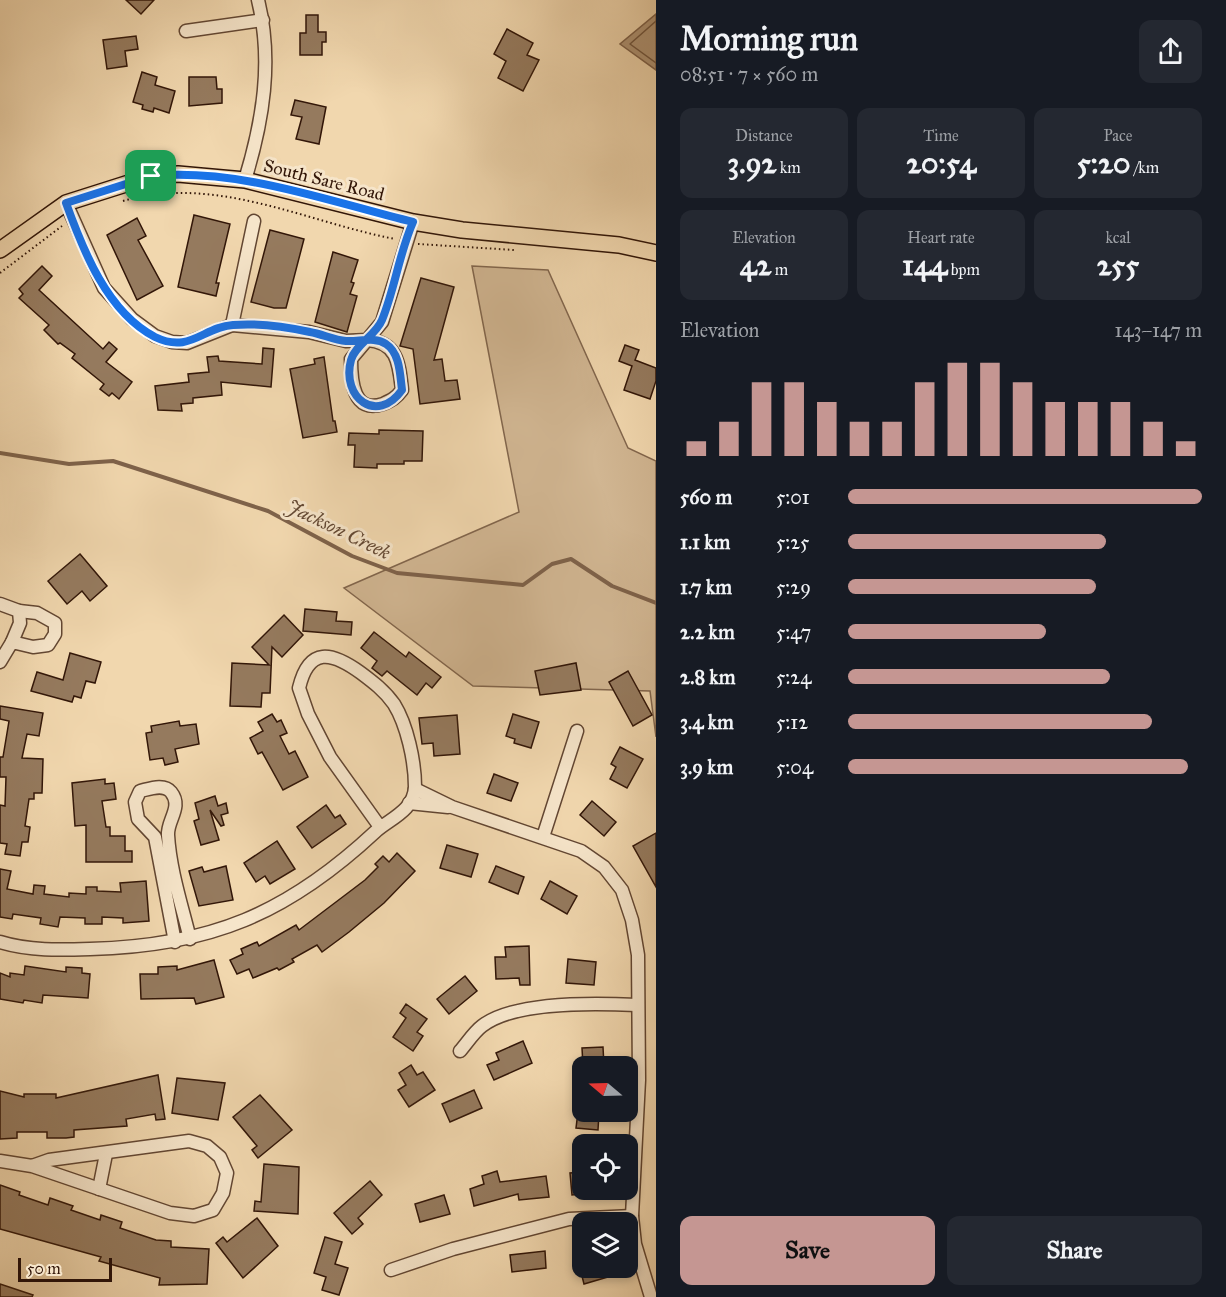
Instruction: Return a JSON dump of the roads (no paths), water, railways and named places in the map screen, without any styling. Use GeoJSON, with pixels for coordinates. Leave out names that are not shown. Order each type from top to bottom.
{"type":"FeatureCollection","features":[{"type":"Feature","properties":{"kind":"main road","name":"South Sare Road"},"geometry":{"type":"LineString","coordinates":[[0,250],[66,203],[151,176],[202,174],[245,180],[413,222],[462,230],[619,245],[656,253]]}},
{"type":"Feature","properties":{"kind":"street"},"geometry":{"type":"LineString","coordinates":[[245,180],[256,140],[265,92],[263,20],[258,0]]}},
{"type":"Feature","properties":{"kind":"street"},"geometry":{"type":"LineString","coordinates":[[186,31],[263,20]]}},
{"type":"Feature","properties":{"kind":"street"},"geometry":{"type":"LineString","coordinates":[[66,203],[104,288],[132,319],[155,336],[172,342],[187,343],[232,325],[309,332],[346,341],[368,340],[381,341],[388,345],[399,367],[402,390],[396,399],[377,406],[366,406],[358,401],[353,389],[351,359],[368,340],[382,322],[405,241],[413,222]]}},
{"type":"Feature","properties":{"kind":"street"},"geometry":{"type":"LineString","coordinates":[[232,325],[254,221]]}},
{"type":"Feature","properties":{"kind":"street"},"geometry":{"type":"LineString","coordinates":[[0,604],[18,611],[46,616],[55,623],[55,633],[48,645],[33,647],[12,642]]}},
{"type":"Feature","properties":{"kind":"street"},"geometry":{"type":"LineString","coordinates":[[0,662],[20,623],[18,611]]}},
{"type":"Feature","properties":{"kind":"street"},"geometry":{"type":"LineString","coordinates":[[0,942],[12,946],[57,950],[147,946],[190,939],[266,913],[310,886],[380,827],[397,818],[409,803],[415,789],[402,719],[384,692],[335,657],[322,656],[308,664],[298,688],[308,714],[330,757],[380,827]]}},
{"type":"Feature","properties":{"kind":"street"},"geometry":{"type":"LineString","coordinates":[[543,837],[577,731]]}},
{"type":"Feature","properties":{"kind":"street"},"geometry":{"type":"LineString","coordinates":[[175,942],[168,868],[168,826],[174,818],[175,810],[172,793],[159,787],[140,791],[135,802],[138,819],[150,829],[155,837],[168,868],[190,939]]}},
{"type":"Feature","properties":{"kind":"street"},"geometry":{"type":"LineString","coordinates":[[415,789],[453,807],[581,851],[604,867],[622,890],[638,955],[639,1080],[632,1212]]}},
{"type":"Feature","properties":{"kind":"street"},"geometry":{"type":"LineString","coordinates":[[409,803],[453,807]]}},
{"type":"Feature","properties":{"kind":"street"},"geometry":{"type":"LineString","coordinates":[[150,829],[168,826]]}},
{"type":"Feature","properties":{"kind":"street"},"geometry":{"type":"LineString","coordinates":[[460,1051],[481,1026],[506,1012],[524,1008],[600,1003],[637,1005]]}},
{"type":"Feature","properties":{"kind":"street"},"geometry":{"type":"LineString","coordinates":[[0,1161],[32,1166],[170,1213],[194,1216],[213,1210],[224,1193],[228,1173],[220,1157],[207,1146],[189,1141],[49,1160],[32,1166]]}},
{"type":"Feature","properties":{"kind":"street"},"geometry":{"type":"LineString","coordinates":[[99,1189],[106,1154]]}},
{"type":"Feature","properties":{"kind":"street"},"geometry":{"type":"LineString","coordinates":[[391,1270],[453,1249],[572,1219]]}},
{"type":"Feature","properties":{"kind":"street"},"geometry":{"type":"LineString","coordinates":[[638,1254],[651,1297]]}},
{"type":"Feature","properties":{"kind":"water"},"geometry":{"type":"Polygon","coordinates":[[[656,14],[656,70],[620,44],[656,14]]]}},
{"type":"Feature","properties":{"kind":"waterway","name":"Jackson Creek"},"geometry":{"type":"LineString","coordinates":[[0,453],[69,464],[113,461],[268,511],[352,556],[397,573],[523,585],[552,564],[571,559],[612,586],[656,603]]}}]}
